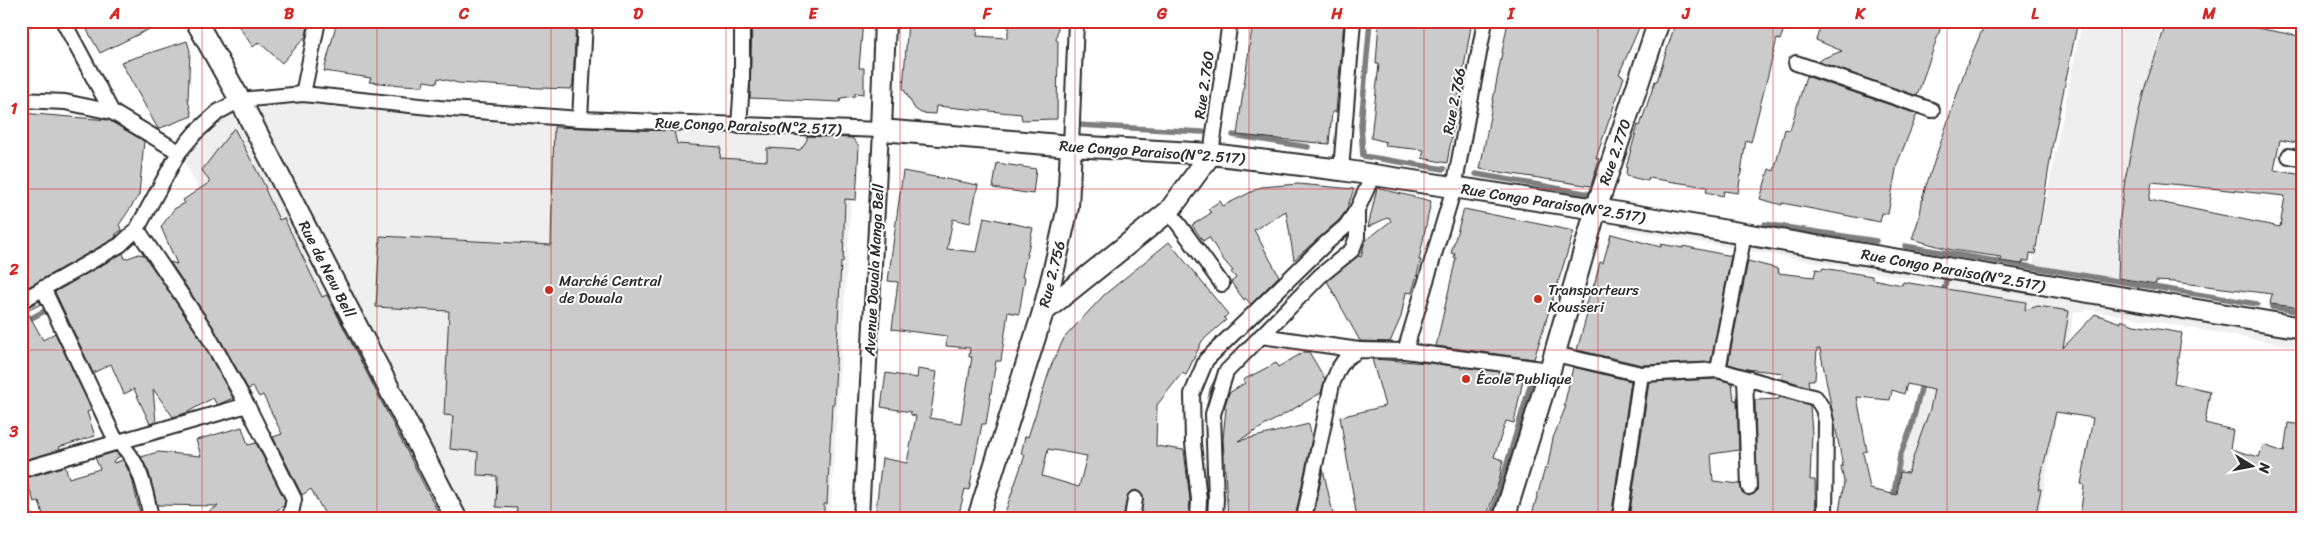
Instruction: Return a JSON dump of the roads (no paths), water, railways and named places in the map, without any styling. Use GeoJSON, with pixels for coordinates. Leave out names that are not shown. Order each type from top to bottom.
{"type":"FeatureCollection","features":[{"type":"Feature","properties":{"kind":"street"},"geometry":{"type":"LineString","coordinates":[[63,21],[112,112]]}},
{"type":"Feature","properties":{"kind":"street","name":"Rue de New Bell"},"geometry":{"type":"LineString","coordinates":[[196,21],[240,100],[456,518]]}},
{"type":"Feature","properties":{"kind":"street"},"geometry":{"type":"LineString","coordinates":[[303,94],[318,21]]}},
{"type":"Feature","properties":{"kind":"street"},"geometry":{"type":"LineString","coordinates":[[580,119],[585,21]]}},
{"type":"Feature","properties":{"kind":"street"},"geometry":{"type":"LineString","coordinates":[[738,126],[742,83],[742,21]]}},
{"type":"Feature","properties":{"kind":"street","name":"Avenue Douala Manga Bell"},"geometry":{"type":"LineString","coordinates":[[862,518],[885,21]]}},
{"type":"Feature","properties":{"kind":"street","name":"Rue 2.756"},"geometry":{"type":"LineString","coordinates":[[978,518],[1043,312],[1068,207],[1071,185],[1076,21]]}},
{"type":"Feature","properties":{"kind":"street","name":"Rue 2.760"},"geometry":{"type":"LineString","coordinates":[[1211,154],[1230,21]]}},
{"type":"Feature","properties":{"kind":"street"},"geometry":{"type":"LineString","coordinates":[[1341,170],[1352,21]]}},
{"type":"Feature","properties":{"kind":"street","name":"Rue 2.766"},"geometry":{"type":"LineString","coordinates":[[1404,351],[1454,188],[1485,21]]}},
{"type":"Feature","properties":{"kind":"street","name":"Rue 2.770"},"geometry":{"type":"LineString","coordinates":[[1504,518],[1553,362],[1596,209],[1659,21]]}},
{"type":"Feature","properties":{"kind":"street"},"geometry":{"type":"LineString","coordinates":[[1796,63],[1932,110]]}},
{"type":"Feature","properties":{"kind":"street","name":"Rue Congo Paraiso(N°2.517)"},"geometry":{"type":"LineString","coordinates":[[137,229],[179,152],[195,133],[218,112],[240,100],[303,94],[439,108],[580,119],[881,130],[1071,146],[1211,154],[1341,170],[1596,209],[2303,328]]}},
{"type":"Feature","properties":{"kind":"street"},"geometry":{"type":"LineString","coordinates":[[21,100],[65,102],[112,112],[179,152]]}},
{"type":"Feature","properties":{"kind":"street"},"geometry":{"type":"LineString","coordinates":[[1043,312],[1169,211],[1211,154]]}},
{"type":"Feature","properties":{"kind":"street"},"geometry":{"type":"LineString","coordinates":[[1198,518],[1199,500],[1193,443],[1192,394],[1206,360],[1346,226],[1357,210],[1373,175]]}},
{"type":"Feature","properties":{"kind":"street"},"geometry":{"type":"LineString","coordinates":[[1215,518],[1213,414],[1226,372],[1320,276],[1352,250],[1357,237],[1357,210]]}},
{"type":"Feature","properties":{"kind":"street"},"geometry":{"type":"LineString","coordinates":[[1169,211],[1222,284]]}},
{"type":"Feature","properties":{"kind":"street"},"geometry":{"type":"LineString","coordinates":[[21,301],[120,244],[137,229],[205,330],[247,405],[294,499],[290,518]]}},
{"type":"Feature","properties":{"kind":"street"},"geometry":{"type":"LineString","coordinates":[[1718,370],[1744,234]]}},
{"type":"Feature","properties":{"kind":"street"},"geometry":{"type":"LineString","coordinates":[[43,288],[116,441],[128,452],[135,465],[144,486],[151,518]]}},
{"type":"Feature","properties":{"kind":"street"},"geometry":{"type":"LineString","coordinates":[[1261,336],[1359,350],[1404,351],[1553,362],[1641,374],[1718,370],[1816,398],[1823,409],[1826,422],[1825,518]]}},
{"type":"Feature","properties":{"kind":"street"},"geometry":{"type":"LineString","coordinates":[[1304,518],[1332,384],[1346,358],[1359,350]]}},
{"type":"Feature","properties":{"kind":"street"},"geometry":{"type":"LineString","coordinates":[[1620,518],[1641,374]]}},
{"type":"Feature","properties":{"kind":"street"},"geometry":{"type":"LineString","coordinates":[[1745,378],[1749,487]]}},
{"type":"Feature","properties":{"kind":"street"},"geometry":{"type":"LineString","coordinates":[[21,470],[116,441],[247,405]]}},
{"type":"Feature","properties":{"kind":"street"},"geometry":{"type":"LineString","coordinates":[[1132,518],[1135,500]]}},
{"type":"Feature","properties":{"kind":"street"},"geometry":{"type":"LineString","coordinates":[[21,511],[24,518]]}},
{"type":"Feature","properties":{"kind":"waterway"},"geometry":{"type":"LineString","coordinates":[[1370,21],[1361,125],[1363,156],[1444,169]]}},
{"type":"Feature","properties":{"kind":"waterway"},"geometry":{"type":"LineString","coordinates":[[1078,125],[1203,132]]}},
{"type":"Feature","properties":{"kind":"waterway"},"geometry":{"type":"LineString","coordinates":[[1233,135],[1308,147]]}},
{"type":"Feature","properties":{"kind":"waterway"},"geometry":{"type":"LineString","coordinates":[[1476,174],[1590,194]]}},
{"type":"Feature","properties":{"kind":"waterway"},"geometry":{"type":"LineString","coordinates":[[1765,224],[1876,241]]}},
{"type":"Feature","properties":{"kind":"waterway"},"geometry":{"type":"LineString","coordinates":[[102,247],[116,237]]}},
{"type":"Feature","properties":{"kind":"waterway"},"geometry":{"type":"LineString","coordinates":[[1905,246],[2257,304]]}},
{"type":"Feature","properties":{"kind":"waterway"},"geometry":{"type":"LineString","coordinates":[[1944,290],[1948,272]]}},
{"type":"Feature","properties":{"kind":"waterway"},"geometry":{"type":"LineString","coordinates":[[24,322],[67,299]]}},
{"type":"Feature","properties":{"kind":"waterway"},"geometry":{"type":"LineString","coordinates":[[2272,307],[2303,312]]}},
{"type":"Feature","properties":{"kind":"waterway"},"geometry":{"type":"LineString","coordinates":[[1491,518],[1535,369]]}},
{"type":"Feature","properties":{"kind":"waterway"},"geometry":{"type":"LineString","coordinates":[[1209,405],[1212,389],[1219,376]]}},
{"type":"Feature","properties":{"kind":"waterway"},"geometry":{"type":"LineString","coordinates":[[1893,500],[1900,456],[1911,428],[1923,381]]}},
{"type":"Feature","properties":{"kind":"place","name":"Marché Central de Douala"},"geometry":{"type":"Point","coordinates":[549,290]}},
{"type":"Feature","properties":{"kind":"place","name":"Transporteurs Kousseri"},"geometry":{"type":"Point","coordinates":[1538,299]}},
{"type":"Feature","properties":{"kind":"place","name":"École Publique"},"geometry":{"type":"Point","coordinates":[1466,379]}}]}
